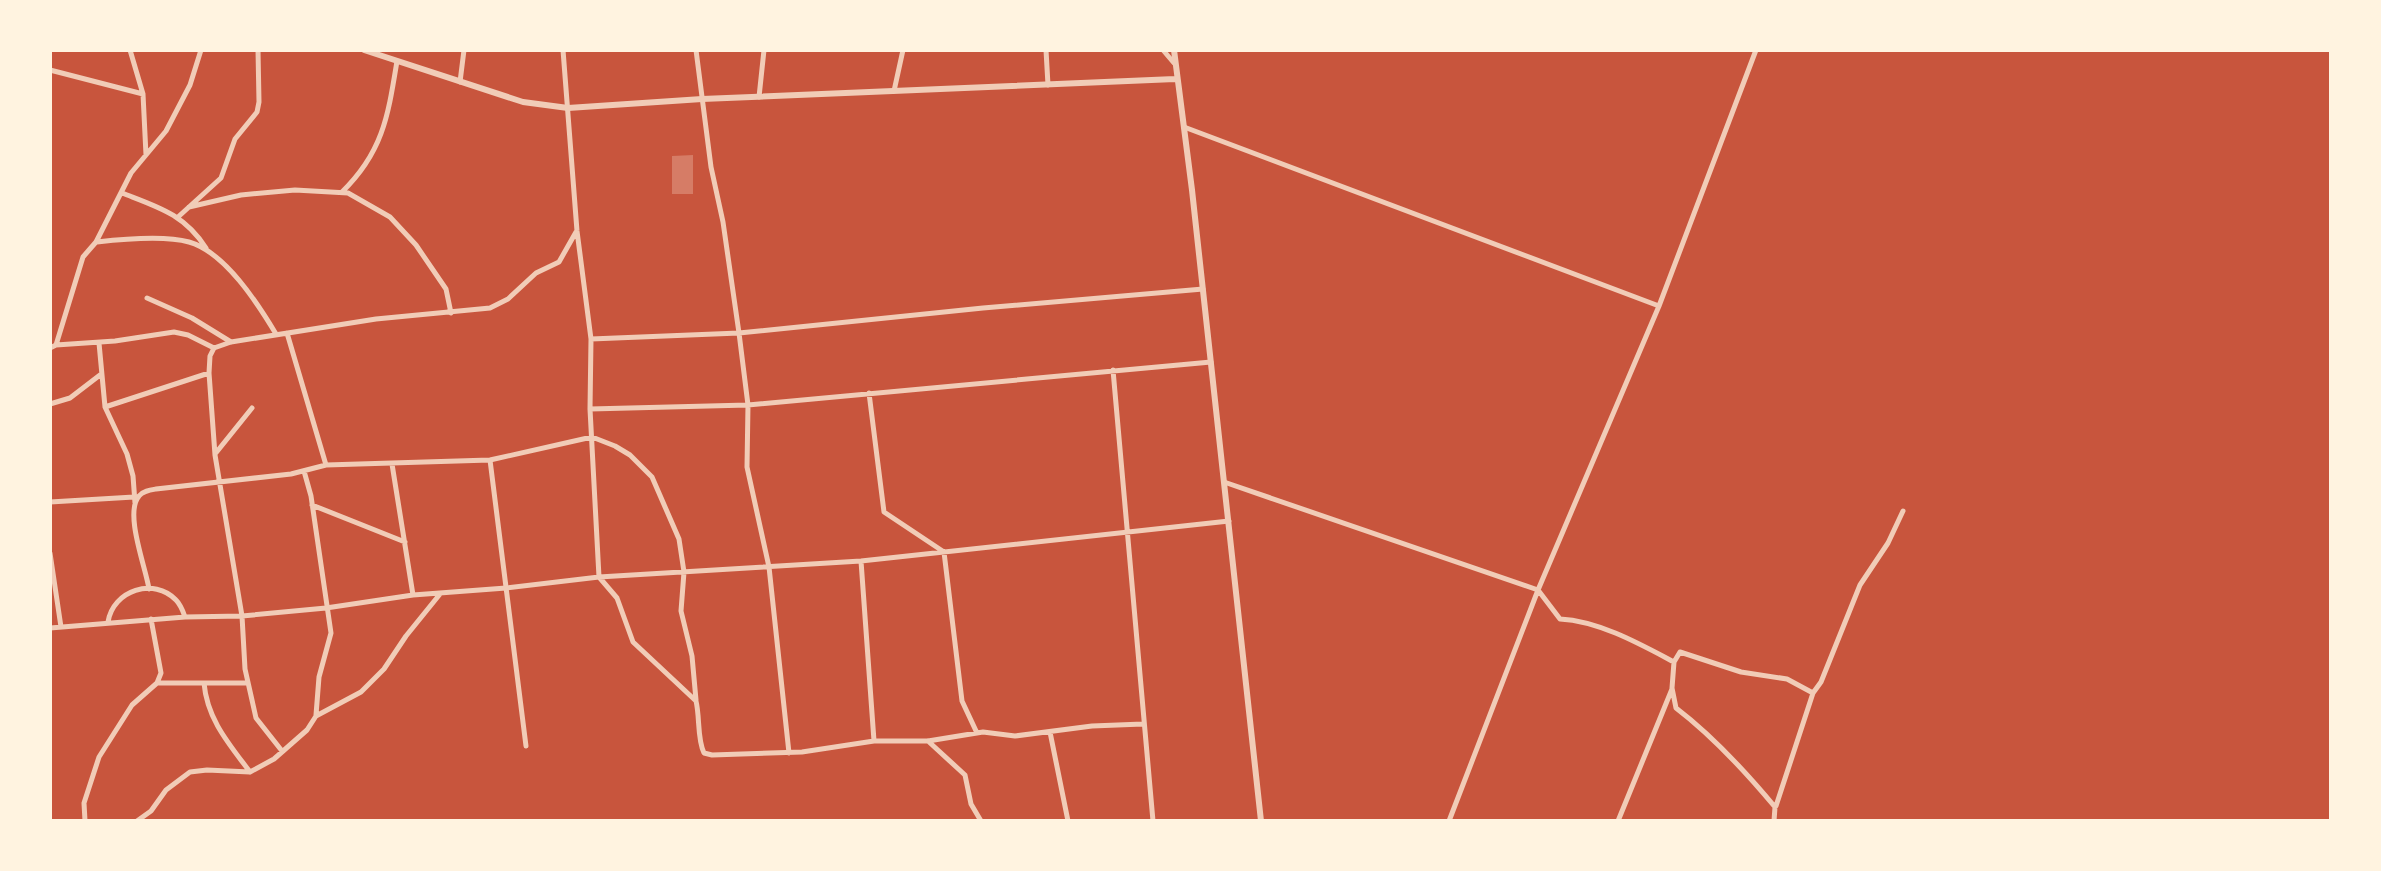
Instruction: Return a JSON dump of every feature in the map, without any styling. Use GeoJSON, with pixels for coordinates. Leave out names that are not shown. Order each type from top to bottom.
{"type":"FeatureCollection","features":[{"type":"Feature","properties":{"kind":"street"},"geometry":{"type":"LineString","coordinates":[[130,50],[143,94],[146,157]]}},
{"type":"Feature","properties":{"kind":"street"},"geometry":{"type":"LineString","coordinates":[[201,50],[190,85],[166,131],[131,173],[96,242],[83,257],[53,347],[174,332],[188,335],[214,348]]}},
{"type":"Feature","properties":{"kind":"street"},"geometry":{"type":"LineString","coordinates":[[178,217],[221,178],[235,139],[257,112],[258,50]]}},
{"type":"Feature","properties":{"kind":"street"},"geometry":{"type":"LineString","coordinates":[[364,50],[523,102],[568,108],[702,99],[1175,79]]}},
{"type":"Feature","properties":{"kind":"street"},"geometry":{"type":"LineString","coordinates":[[460,82],[464,50]]}},
{"type":"Feature","properties":{"kind":"street"},"geometry":{"type":"LineString","coordinates":[[563,50],[577,231],[591,339],[590,409],[599,577],[617,598],[633,642],[696,701]]}},
{"type":"Feature","properties":{"kind":"street"},"geometry":{"type":"LineString","coordinates":[[696,50],[739,333],[748,405],[747,467],[769,567],[789,753]]}},
{"type":"Feature","properties":{"kind":"street"},"geometry":{"type":"LineString","coordinates":[[759,97],[764,50]]}},
{"type":"Feature","properties":{"kind":"street"},"geometry":{"type":"LineString","coordinates":[[894,91],[903,50]]}},
{"type":"Feature","properties":{"kind":"street"},"geometry":{"type":"LineString","coordinates":[[1046,50],[1048,85]]}},
{"type":"Feature","properties":{"kind":"street"},"geometry":{"type":"LineString","coordinates":[[1163,50],[1174,63]]}},
{"type":"Feature","properties":{"kind":"street"},"geometry":{"type":"LineString","coordinates":[[1174,50],[1261,821]]}},
{"type":"Feature","properties":{"kind":"street"},"geometry":{"type":"LineString","coordinates":[[1449,821],[1538,590],[1659,306],[1756,50]]}},
{"type":"Feature","properties":{"kind":"street"},"geometry":{"type":"LineString","coordinates":[[342,192],[363,172],[381,134],[390,108],[397,61]]}},
{"type":"Feature","properties":{"kind":"street"},"geometry":{"type":"LineString","coordinates":[[50,70],[143,94]]}},
{"type":"Feature","properties":{"kind":"street"},"geometry":{"type":"LineString","coordinates":[[1182,126],[1659,306]]}},
{"type":"Feature","properties":{"kind":"street"},"geometry":{"type":"LineString","coordinates":[[189,207],[241,195],[295,190],[348,193],[390,217],[416,245],[446,289],[451,313]]}},
{"type":"Feature","properties":{"kind":"street"},"geometry":{"type":"LineString","coordinates":[[122,193],[178,217],[195,231],[206,249],[250,291],[277,335]]}},
{"type":"Feature","properties":{"kind":"street"},"geometry":{"type":"LineString","coordinates":[[282,751],[256,718],[248,683],[242,616],[215,455],[209,373],[214,348],[231,342],[376,319],[490,308],[508,299],[536,273],[559,262],[577,231]]}},
{"type":"Feature","properties":{"kind":"street"},"geometry":{"type":"LineString","coordinates":[[96,242],[182,240],[206,249]]}},
{"type":"Feature","properties":{"kind":"street"},"geometry":{"type":"LineString","coordinates":[[591,339],[739,333],[1203,289]]}},
{"type":"Feature","properties":{"kind":"street"},"geometry":{"type":"LineString","coordinates":[[147,298],[192,318],[231,342]]}},
{"type":"Feature","properties":{"kind":"street"},"geometry":{"type":"LineString","coordinates":[[287,333],[326,465]]}},
{"type":"Feature","properties":{"kind":"street"},"geometry":{"type":"LineString","coordinates":[[99,343],[105,407],[127,454],[133,476],[134,520],[149,589]]}},
{"type":"Feature","properties":{"kind":"street"},"geometry":{"type":"LineString","coordinates":[[590,409],[748,405],[1211,362]]}},
{"type":"Feature","properties":{"kind":"street"},"geometry":{"type":"LineString","coordinates":[[1113,370],[1153,821]]}},
{"type":"Feature","properties":{"kind":"street"},"geometry":{"type":"LineString","coordinates":[[105,407],[209,373]]}},
{"type":"Feature","properties":{"kind":"street"},"geometry":{"type":"LineString","coordinates":[[50,404],[70,398],[100,375]]}},
{"type":"Feature","properties":{"kind":"street"},"geometry":{"type":"LineString","coordinates":[[869,393],[884,512],[944,552],[962,701],[977,733]]}},
{"type":"Feature","properties":{"kind":"street"},"geometry":{"type":"LineString","coordinates":[[215,455],[252,408]]}},
{"type":"Feature","properties":{"kind":"street"},"geometry":{"type":"LineString","coordinates":[[50,502],[134,500],[144,492],[156,489],[304,471],[326,465],[490,460],[592,437],[630,455],[652,477],[679,539],[684,572],[681,611],[692,656],[704,753],[789,753],[874,741],[928,741],[991,732],[1015,736],[1092,726],[1143,724]]}},
{"type":"Feature","properties":{"kind":"street"},"geometry":{"type":"LineString","coordinates":[[490,460],[526,746]]}},
{"type":"Feature","properties":{"kind":"street"},"geometry":{"type":"LineString","coordinates":[[392,464],[413,595]]}},
{"type":"Feature","properties":{"kind":"street"},"geometry":{"type":"LineString","coordinates":[[137,821],[151,811],[166,790],[190,772],[250,772],[274,759],[307,730],[316,716],[319,677],[331,633],[304,471]]}},
{"type":"Feature","properties":{"kind":"street"},"geometry":{"type":"LineString","coordinates":[[1224,482],[1538,590],[1560,619],[1576,620],[1639,644],[1674,662]]}},
{"type":"Feature","properties":{"kind":"street"},"geometry":{"type":"LineString","coordinates":[[312,505],[405,542]]}},
{"type":"Feature","properties":{"kind":"street"},"geometry":{"type":"LineString","coordinates":[[1774,821],[1775,807],[1813,693],[1821,682],[1860,585],[1888,543],[1903,511]]}},
{"type":"Feature","properties":{"kind":"street"},"geometry":{"type":"LineString","coordinates":[[50,628],[151,619],[242,616],[599,577],[861,561],[1229,521]]}},
{"type":"Feature","properties":{"kind":"street"},"geometry":{"type":"LineString","coordinates":[[50,553],[61,627]]}},
{"type":"Feature","properties":{"kind":"street"},"geometry":{"type":"LineString","coordinates":[[861,561],[874,741]]}},
{"type":"Feature","properties":{"kind":"street"},"geometry":{"type":"LineString","coordinates":[[108,622],[110,608],[118,598],[149,589],[176,599],[185,617]]}},
{"type":"Feature","properties":{"kind":"street"},"geometry":{"type":"LineString","coordinates":[[316,716],[361,692],[384,669],[440,593]]}},
{"type":"Feature","properties":{"kind":"street"},"geometry":{"type":"LineString","coordinates":[[85,821],[84,803],[99,757],[132,705],[157,683],[161,673],[151,619]]}},
{"type":"Feature","properties":{"kind":"street"},"geometry":{"type":"LineString","coordinates":[[1775,807],[1704,729],[1676,708],[1672,688],[1674,662],[1680,652],[1741,672],[1787,679],[1813,693]]}},
{"type":"Feature","properties":{"kind":"street"},"geometry":{"type":"LineString","coordinates":[[157,683],[248,683]]}},
{"type":"Feature","properties":{"kind":"street"},"geometry":{"type":"LineString","coordinates":[[204,683],[208,709],[222,735],[250,772]]}},
{"type":"Feature","properties":{"kind":"street"},"geometry":{"type":"LineString","coordinates":[[1618,821],[1672,688]]}},
{"type":"Feature","properties":{"kind":"street"},"geometry":{"type":"LineString","coordinates":[[1050,732],[1068,821]]}},
{"type":"Feature","properties":{"kind":"street"},"geometry":{"type":"LineString","coordinates":[[928,741],[965,775],[971,804],[981,821]]}},
{"type":"Feature","properties":{"kind":"building"},"geometry":{"type":"Polygon","coordinates":[[[693,155],[693,194],[672,194],[672,156],[693,155]]]}}]}
